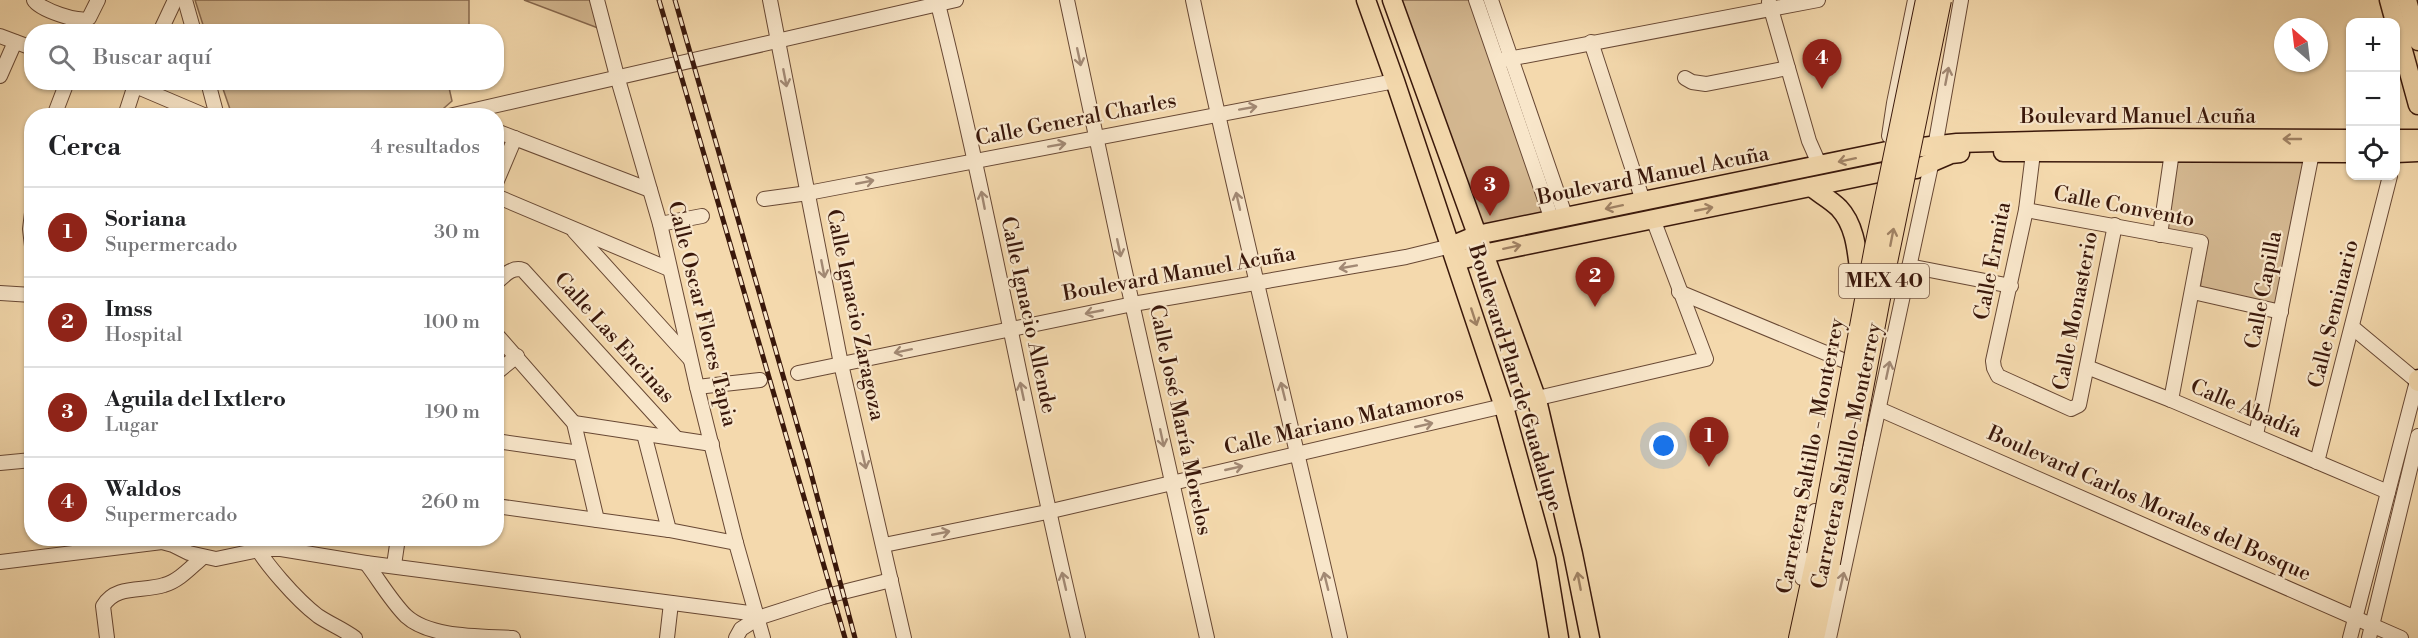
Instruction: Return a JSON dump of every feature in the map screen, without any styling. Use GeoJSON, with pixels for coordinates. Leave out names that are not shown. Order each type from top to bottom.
{"type":"FeatureCollection","features":[{"type":"Feature","properties":{"kind":"highway","name":"Carretera Saltillo - Monterrey"},"geometry":{"type":"LineString","coordinates":[[1814,638],[1823,559],[1875,247],[1926,0]]}},
{"type":"Feature","properties":{"kind":"highway","name":"Carretera Saltillo - Monterrey"},"geometry":{"type":"LineString","coordinates":[[1799,638],[1823,559],[1887,265],[1941,0]]}},
{"type":"Feature","properties":{"kind":"main road","name":"Boulevard Plan de Guadalupe"},"geometry":{"type":"LineString","coordinates":[[1366,0],[1504,407],[1546,559],[1559,638]]}},
{"type":"Feature","properties":{"kind":"main road","name":"Boulevard Plan de Guadalupe"},"geometry":{"type":"LineString","coordinates":[[1392,0],[1537,400],[1574,554],[1590,638]]}},
{"type":"Feature","properties":{"kind":"main road"},"geometry":{"type":"LineString","coordinates":[[2389,0],[2394,18]]}},
{"type":"Feature","properties":{"kind":"main road"},"geometry":{"type":"LineString","coordinates":[[2407,0],[2418,41]]}},
{"type":"Feature","properties":{"kind":"main road"},"geometry":{"type":"LineString","coordinates":[[2400,42],[2418,105]]}},
{"type":"Feature","properties":{"kind":"main road","name":"Boulevard Manuel Acuña"},"geometry":{"type":"LineString","coordinates":[[1453,254],[1477,235],[1887,151],[1933,155],[2037,146],[2173,145],[2346,139]]}},
{"type":"Feature","properties":{"kind":"main road"},"geometry":{"type":"LineString","coordinates":[[2400,139],[2418,139]]}},
{"type":"Feature","properties":{"kind":"main road","name":"Boulevard Manuel Acuña"},"geometry":{"type":"LineString","coordinates":[[2173,145],[2346,153]]}},
{"type":"Feature","properties":{"kind":"main road"},"geometry":{"type":"LineString","coordinates":[[2400,153],[2418,152]]}},
{"type":"Feature","properties":{"kind":"main road","name":"Boulevard Manuel Acuña"},"geometry":{"type":"LineString","coordinates":[[1453,254],[1483,254],[1883,172],[1916,169],[1933,155]]}},
{"type":"Feature","properties":{"kind":"main road"},"geometry":{"type":"LineString","coordinates":[[1811,187],[1838,207],[1847,218],[1853,231],[1860,276]]}},
{"type":"Feature","properties":{"kind":"street"},"geometry":{"type":"LineString","coordinates":[[34,0],[39,7],[81,21],[89,18],[98,0]]}},
{"type":"Feature","properties":{"kind":"street"},"geometry":{"type":"LineString","coordinates":[[164,24],[175,0]]}},
{"type":"Feature","properties":{"kind":"street"},"geometry":{"type":"LineString","coordinates":[[185,0],[192,24]]}},
{"type":"Feature","properties":{"kind":"street","name":"Calle Oscar Flores Tapia"},"geometry":{"type":"LineString","coordinates":[[597,0],[660,224],[697,387],[736,543],[763,638]]}},
{"type":"Feature","properties":{"kind":"street","name":"Calle Ignacio Zaragoza"},"geometry":{"type":"LineString","coordinates":[[770,0],[841,363],[904,638]]}},
{"type":"Feature","properties":{"kind":"street"},"geometry":{"type":"LineString","coordinates":[[483,108],[715,53],[778,42],[938,2],[956,0]]}},
{"type":"Feature","properties":{"kind":"street","name":"Calle José María Morelos"},"geometry":{"type":"LineString","coordinates":[[1067,0],[1207,638]]}},
{"type":"Feature","properties":{"kind":"street"},"geometry":{"type":"LineString","coordinates":[[1193,0],[1217,114],[1340,638]]}},
{"type":"Feature","properties":{"kind":"street"},"geometry":{"type":"LineString","coordinates":[[1476,0],[1504,59]]}},
{"type":"Feature","properties":{"kind":"street"},"geometry":{"type":"LineString","coordinates":[[1491,0],[1504,59],[1559,219]]}},
{"type":"Feature","properties":{"kind":"street"},"geometry":{"type":"LineString","coordinates":[[1504,59],[1769,4],[1818,0]]}},
{"type":"Feature","properties":{"kind":"street","name":"Carretera Saltillo-Monterrey"},"geometry":{"type":"LineString","coordinates":[[1791,638],[1915,0]]}},
{"type":"Feature","properties":{"kind":"street","name":"Carretera Saltillo-Monterrey"},"geometry":{"type":"LineString","coordinates":[[1829,638],[1922,209],[1961,0]]}},
{"type":"Feature","properties":{"kind":"street","name":"Calle Ignacio Allende"},"geometry":{"type":"LineString","coordinates":[[938,2],[975,160],[1047,512],[1078,638]]}},
{"type":"Feature","properties":{"kind":"street"},"geometry":{"type":"LineString","coordinates":[[1769,4],[1809,141],[1820,166]]}},
{"type":"Feature","properties":{"kind":"street"},"geometry":{"type":"LineString","coordinates":[[0,36],[24,45]]}},
{"type":"Feature","properties":{"kind":"street"},"geometry":{"type":"LineString","coordinates":[[0,76],[15,42]]}},
{"type":"Feature","properties":{"kind":"street"},"geometry":{"type":"LineString","coordinates":[[1591,42],[1643,201]]}},
{"type":"Feature","properties":{"kind":"street"},"geometry":{"type":"LineString","coordinates":[[1685,78],[1692,82],[1706,84],[1788,68]]}},
{"type":"Feature","properties":{"kind":"street","name":"Calle General Charles"},"geometry":{"type":"LineString","coordinates":[[764,199],[808,193],[1395,81]]}},
{"type":"Feature","properties":{"kind":"street"},"geometry":{"type":"LineString","coordinates":[[57,108],[64,90]]}},
{"type":"Feature","properties":{"kind":"street"},"geometry":{"type":"LineString","coordinates":[[127,108],[132,90]]}},
{"type":"Feature","properties":{"kind":"street"},"geometry":{"type":"LineString","coordinates":[[145,90],[182,108]]}},
{"type":"Feature","properties":{"kind":"street"},"geometry":{"type":"LineString","coordinates":[[210,90],[215,108]]}},
{"type":"Feature","properties":{"kind":"street"},"geometry":{"type":"LineString","coordinates":[[1894,104],[1900,112],[1913,118],[1927,114],[1943,100]]}},
{"type":"Feature","properties":{"kind":"street"},"geometry":{"type":"LineString","coordinates":[[504,134],[650,190]]}},
{"type":"Feature","properties":{"kind":"street"},"geometry":{"type":"LineString","coordinates":[[504,164],[515,138]]}},
{"type":"Feature","properties":{"kind":"street"},"geometry":{"type":"LineString","coordinates":[[2160,235],[2173,145]]}},
{"type":"Feature","properties":{"kind":"street","name":"Calle Ermita"},"geometry":{"type":"LineString","coordinates":[[2037,146],[2011,286],[1993,361],[1994,368],[1998,376],[2071,409],[2079,405]]}},
{"type":"Feature","properties":{"kind":"street","name":"Calle Capilla"},"geometry":{"type":"LineString","coordinates":[[2256,435],[2312,153]]}},
{"type":"Feature","properties":{"kind":"street","name":"Calle Seminario"},"geometry":{"type":"LineString","coordinates":[[2317,462],[2389,180]]}},
{"type":"Feature","properties":{"kind":"street"},"geometry":{"type":"LineString","coordinates":[[1875,204],[1891,195],[1904,195],[1922,209]]}},
{"type":"Feature","properties":{"kind":"street"},"geometry":{"type":"LineString","coordinates":[[504,199],[669,269]]}},
{"type":"Feature","properties":{"kind":"street","name":"Calle Convento"},"geometry":{"type":"LineString","coordinates":[[2025,210],[2201,242],[2193,292]]}},
{"type":"Feature","properties":{"kind":"street"},"geometry":{"type":"LineString","coordinates":[[660,224],[702,216]]}},
{"type":"Feature","properties":{"kind":"street"},"geometry":{"type":"LineString","coordinates":[[1653,219],[1679,292],[1845,361]]}},
{"type":"Feature","properties":{"kind":"street","name":"Calle Monasterio"},"geometry":{"type":"LineString","coordinates":[[2079,405],[2115,225]]}},
{"type":"Feature","properties":{"kind":"street"},"geometry":{"type":"LineString","coordinates":[[571,227],[691,361]]}},
{"type":"Feature","properties":{"kind":"street","name":"Boulevard Manuel Acuña"},"geometry":{"type":"LineString","coordinates":[[798,373],[1133,304],[1406,257],[1453,254]]}},
{"type":"Feature","properties":{"kind":"street"},"geometry":{"type":"LineString","coordinates":[[1909,266],[2011,286]]}},
{"type":"Feature","properties":{"kind":"street","name":"Calle Las Encinas"},"geometry":{"type":"LineString","coordinates":[[504,277],[519,268],[523,270],[676,438]]}},
{"type":"Feature","properties":{"kind":"street","name":"Calle Mariano Matamoros"},"geometry":{"type":"LineString","coordinates":[[884,545],[1047,512],[1706,359],[1679,292]]}},
{"type":"Feature","properties":{"kind":"street"},"geometry":{"type":"LineString","coordinates":[[2171,400],[2193,292],[2281,312]]}},
{"type":"Feature","properties":{"kind":"street"},"geometry":{"type":"LineString","coordinates":[[0,293],[24,294]]}},
{"type":"Feature","properties":{"kind":"street"},"geometry":{"type":"LineString","coordinates":[[2350,638],[2418,381],[2352,327]]}},
{"type":"Feature","properties":{"kind":"street"},"geometry":{"type":"LineString","coordinates":[[504,342],[574,423],[597,520]]}},
{"type":"Feature","properties":{"kind":"street"},"geometry":{"type":"LineString","coordinates":[[504,367],[517,356]]}},
{"type":"Feature","properties":{"kind":"street","name":"Calle Abadía"},"geometry":{"type":"LineString","coordinates":[[2087,367],[2256,435],[2388,492]]}},
{"type":"Feature","properties":{"kind":"street"},"geometry":{"type":"LineString","coordinates":[[697,387],[760,380]]}},
{"type":"Feature","properties":{"kind":"street","name":"Boulevard Carlos Morales del Bosque"},"geometry":{"type":"LineString","coordinates":[[1880,409],[2355,619],[2370,632],[2402,638]]}},
{"type":"Feature","properties":{"kind":"street"},"geometry":{"type":"LineString","coordinates":[[574,423],[712,444]]}},
{"type":"Feature","properties":{"kind":"street"},"geometry":{"type":"LineString","coordinates":[[644,434],[669,530]]}},
{"type":"Feature","properties":{"kind":"street"},"geometry":{"type":"LineString","coordinates":[[2370,632],[2418,436]]}},
{"type":"Feature","properties":{"kind":"street"},"geometry":{"type":"LineString","coordinates":[[504,442],[580,453]]}},
{"type":"Feature","properties":{"kind":"street"},"geometry":{"type":"LineString","coordinates":[[0,463],[24,461]]}},
{"type":"Feature","properties":{"kind":"street"},"geometry":{"type":"LineString","coordinates":[[504,507],[669,530],[736,543]]}},
{"type":"Feature","properties":{"kind":"street"},"geometry":{"type":"LineString","coordinates":[[0,562],[130,546]]}},
{"type":"Feature","properties":{"kind":"street"},"geometry":{"type":"LineString","coordinates":[[173,546],[203,557],[216,559],[230,557],[250,546]]}},
{"type":"Feature","properties":{"kind":"street"},"geometry":{"type":"LineString","coordinates":[[256,546],[306,605],[318,616],[354,638]]}},
{"type":"Feature","properties":{"kind":"street"},"geometry":{"type":"LineString","coordinates":[[265,546],[366,563],[757,616]]}},
{"type":"Feature","properties":{"kind":"street"},"geometry":{"type":"LineString","coordinates":[[394,565],[397,546]]}},
{"type":"Feature","properties":{"kind":"street"},"geometry":{"type":"LineString","coordinates":[[107,638],[103,606],[110,596],[124,591],[164,586],[176,580],[203,557]]}},
{"type":"Feature","properties":{"kind":"street"},"geometry":{"type":"LineString","coordinates":[[366,563],[405,615],[424,630],[513,638]]}},
{"type":"Feature","properties":{"kind":"street"},"geometry":{"type":"LineString","coordinates":[[736,638],[741,629],[757,616],[891,580]]}},
{"type":"Feature","properties":{"kind":"street"},"geometry":{"type":"LineString","coordinates":[[667,638],[671,603]]}},
{"type":"Feature","properties":{"kind":"shaded area"},"geometry":{"type":"Polygon","coordinates":[[[195,0],[469,0],[469,24],[203,24],[195,0]]]}},
{"type":"Feature","properties":{"kind":"shaded area"},"geometry":{"type":"Polygon","coordinates":[[[524,0],[590,0],[598,28],[524,0]]]}},
{"type":"Feature","properties":{"kind":"shaded area"},"geometry":{"type":"Polygon","coordinates":[[[1398,0],[1472,0],[1545,215],[1477,229],[1398,0]]]}},
{"type":"Feature","properties":{"kind":"shaded area"},"geometry":{"type":"Polygon","coordinates":[[[223,90],[450,90],[452,101],[444,108],[230,108],[223,90]]]}},
{"type":"Feature","properties":{"kind":"shaded area"},"geometry":{"type":"Polygon","coordinates":[[[2176,161],[2304,162],[2276,304],[2200,289],[2207,239],[2165,231],[2176,161]]]}},
{"type":"Feature","properties":{"kind":"railway"},"geometry":{"type":"LineString","coordinates":[[659,0],[845,638]]}},
{"type":"Feature","properties":{"kind":"railway"},"geometry":{"type":"LineString","coordinates":[[675,0],[809,466],[855,638]]}},
{"type":"Feature","properties":{"kind":"place","name":"Waldos"},"geometry":{"type":"Point","coordinates":[1822,89]}},
{"type":"Feature","properties":{"kind":"place","name":"Aguila del Ixtlero"},"geometry":{"type":"Point","coordinates":[1490,216]}},
{"type":"Feature","properties":{"kind":"place","name":"Imss"},"geometry":{"type":"Point","coordinates":[1595,307]}},
{"type":"Feature","properties":{"kind":"place","name":"Soriana"},"geometry":{"type":"Point","coordinates":[1709,467]}}]}
